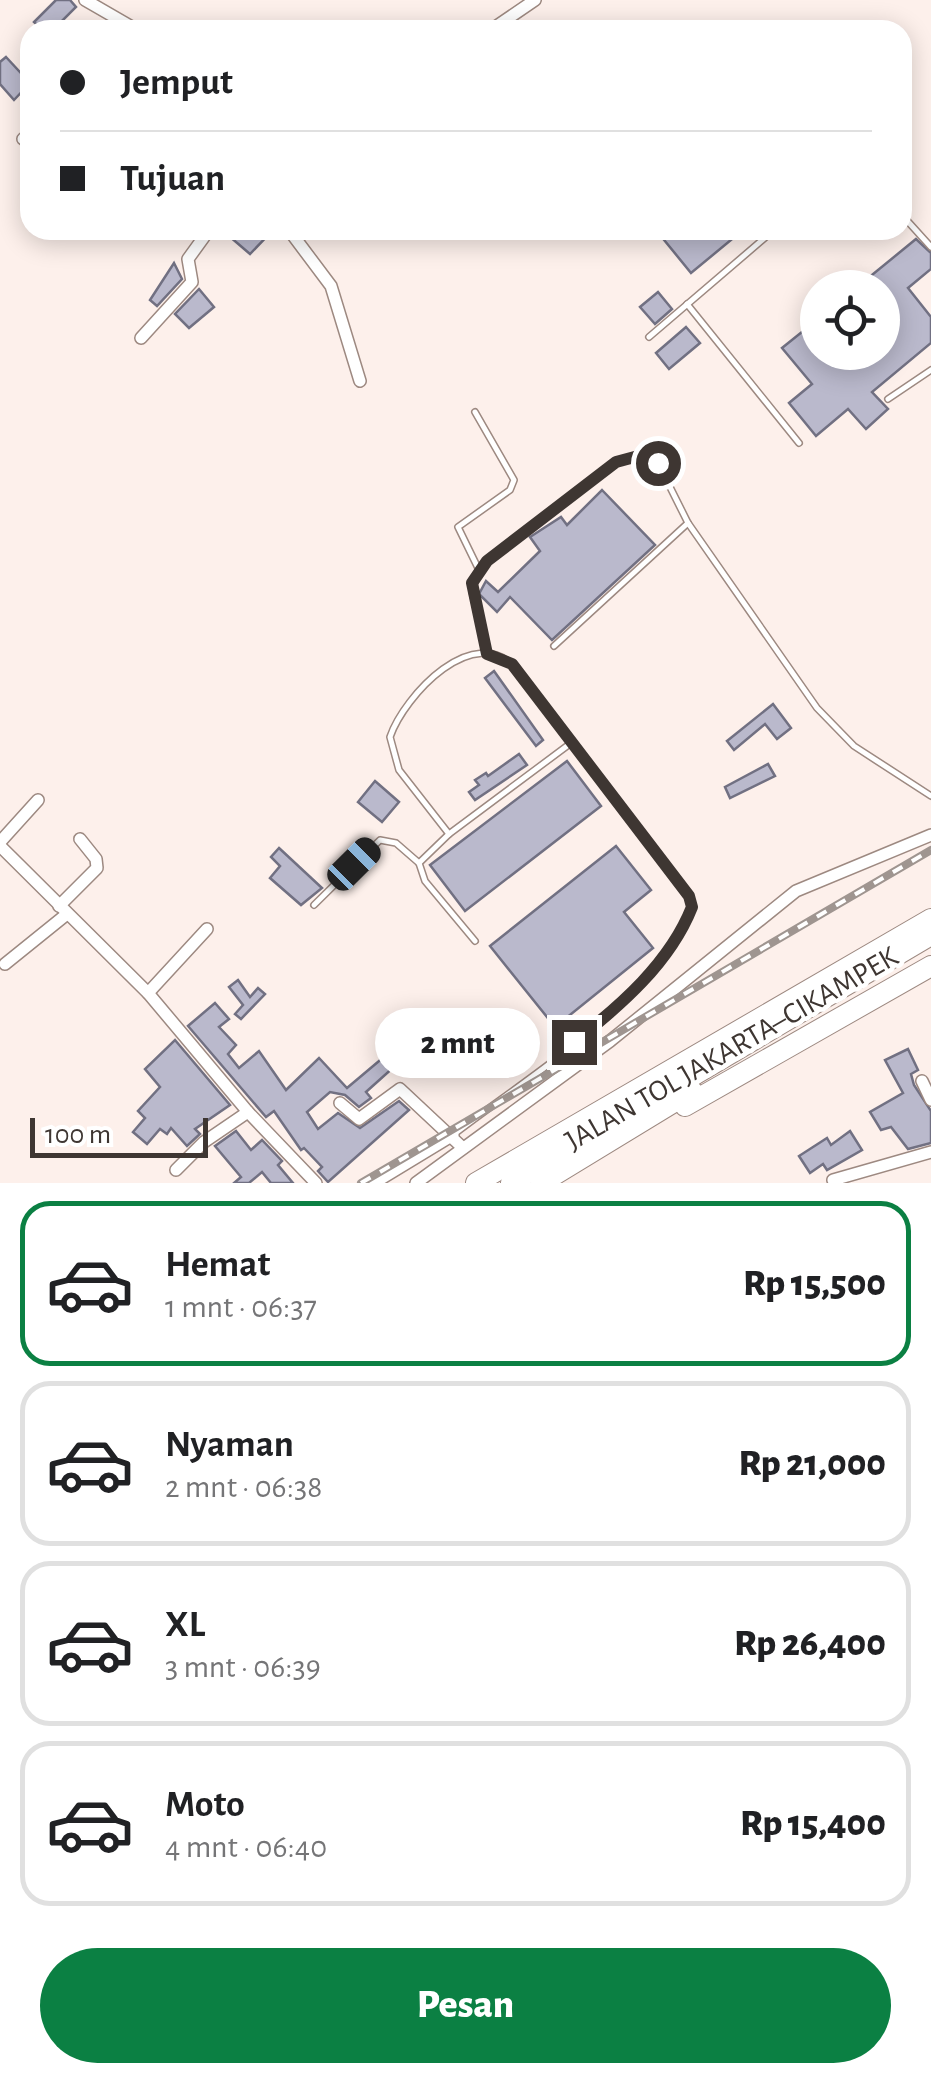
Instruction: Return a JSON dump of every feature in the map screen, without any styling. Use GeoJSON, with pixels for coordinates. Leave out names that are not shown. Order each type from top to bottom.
{"type":"FeatureCollection","features":[{"type":"Feature","properties":{"kind":"highway","name":"JALAN TOL JAKARTA–CIKAMPEK"},"geometry":{"type":"LineString","coordinates":[[480,1180],[931,919]]}},
{"type":"Feature","properties":{"kind":"highway"},"geometry":{"type":"LineString","coordinates":[[512,1183],[931,935]]}},
{"type":"Feature","properties":{"kind":"highway"},"geometry":{"type":"LineString","coordinates":[[540,1183],[931,950]]}},
{"type":"Feature","properties":{"kind":"highway","name":"JALAN TOL JAKARTA–CIKAMPEK"},"geometry":{"type":"LineString","coordinates":[[561,1183],[666,1117],[931,966]]}},
{"type":"Feature","properties":{"kind":"street"},"geometry":{"type":"LineString","coordinates":[[84,0],[120,20]]}},
{"type":"Feature","properties":{"kind":"street"},"geometry":{"type":"LineString","coordinates":[[506,20],[535,0]]}},
{"type":"Feature","properties":{"kind":"street"},"geometry":{"type":"LineString","coordinates":[[141,338],[193,280],[188,259],[202,240]]}},
{"type":"Feature","properties":{"kind":"street"},"geometry":{"type":"LineString","coordinates":[[297,240],[330,286],[360,381]]}},
{"type":"Feature","properties":{"kind":"street"},"geometry":{"type":"LineString","coordinates":[[38,800],[0,844],[148,993],[248,1112],[316,1183]]}},
{"type":"Feature","properties":{"kind":"street"},"geometry":{"type":"LineString","coordinates":[[416,1183],[610,1041],[796,891],[931,834]]}},
{"type":"Feature","properties":{"kind":"street"},"geometry":{"type":"LineString","coordinates":[[5,964],[62,910],[98,866],[80,839]]}},
{"type":"Feature","properties":{"kind":"street"},"geometry":{"type":"LineString","coordinates":[[148,993],[207,929]]}},
{"type":"Feature","properties":{"kind":"street"},"geometry":{"type":"LineString","coordinates":[[922,1081],[931,1100]]}},
{"type":"Feature","properties":{"kind":"street"},"geometry":{"type":"LineString","coordinates":[[340,1102],[359,1119],[400,1088],[463,1148]]}},
{"type":"Feature","properties":{"kind":"street"},"geometry":{"type":"LineString","coordinates":[[176,1170],[204,1142],[248,1112]]}},
{"type":"Feature","properties":{"kind":"street"},"geometry":{"type":"LineString","coordinates":[[374,1183],[453,1135]]}},
{"type":"Feature","properties":{"kind":"street"},"geometry":{"type":"LineString","coordinates":[[833,1180],[931,1152]]}},
{"type":"Feature","properties":{"kind":"lane"},"geometry":{"type":"LineString","coordinates":[[912,226],[931,247]]}},
{"type":"Feature","properties":{"kind":"lane"},"geometry":{"type":"LineString","coordinates":[[649,338],[762,240]]}},
{"type":"Feature","properties":{"kind":"lane"},"geometry":{"type":"LineString","coordinates":[[688,304],[799,442]]}},
{"type":"Feature","properties":{"kind":"lane"},"geometry":{"type":"LineString","coordinates":[[888,399],[931,370]]}},
{"type":"Feature","properties":{"kind":"lane"},"geometry":{"type":"LineString","coordinates":[[475,412],[514,480],[508,492],[458,527],[479,570]]}},
{"type":"Feature","properties":{"kind":"lane"},"geometry":{"type":"LineString","coordinates":[[487,654],[472,590],[479,570],[616,462],[646,456],[658,463],[688,522],[816,708],[854,746],[931,796]]}},
{"type":"Feature","properties":{"kind":"lane"},"geometry":{"type":"LineString","coordinates":[[554,646],[688,522]]}},
{"type":"Feature","properties":{"kind":"lane"},"geometry":{"type":"LineString","coordinates":[[449,834],[399,770],[390,737],[403,713],[451,662],[487,654],[512,664],[689,896],[692,907],[665,956],[604,1019],[453,1135]]}},
{"type":"Feature","properties":{"kind":"lane"},"geometry":{"type":"LineString","coordinates":[[419,864],[449,834],[572,742]]}},
{"type":"Feature","properties":{"kind":"lane"},"geometry":{"type":"LineString","coordinates":[[314,906],[380,840],[392,841],[419,864],[425,880],[475,940]]}},
{"type":"Feature","properties":{"kind":"building"},"geometry":{"type":"Polygon","coordinates":[[[56,0],[70,0],[76,7],[63,20],[36,20],[56,0]]]}},
{"type":"Feature","properties":{"kind":"building"},"geometry":{"type":"Polygon","coordinates":[[[6,57],[20,72],[20,94],[14,100],[0,84],[0,62],[6,57]]]}},
{"type":"Feature","properties":{"kind":"building"},"geometry":{"type":"Polygon","coordinates":[[[916,239],[931,253],[931,269],[908,288],[931,317],[931,343],[900,369],[900,270],[878,270],[916,239]]]}},
{"type":"Feature","properties":{"kind":"building"},"geometry":{"type":"Polygon","coordinates":[[[234,240],[263,240],[250,254],[234,240]]]}},
{"type":"Feature","properties":{"kind":"building"},"geometry":{"type":"Polygon","coordinates":[[[664,240],[731,240],[691,273],[664,240]]]}},
{"type":"Feature","properties":{"kind":"building"},"geometry":{"type":"Polygon","coordinates":[[[174,263],[182,279],[157,306],[150,300],[174,263]]]}},
{"type":"Feature","properties":{"kind":"building"},"geometry":{"type":"Polygon","coordinates":[[[199,289],[214,307],[189,328],[175,314],[199,289]]]}},
{"type":"Feature","properties":{"kind":"building"},"geometry":{"type":"Polygon","coordinates":[[[658,292],[672,309],[655,324],[640,307],[658,292]]]}},
{"type":"Feature","properties":{"kind":"building"},"geometry":{"type":"Polygon","coordinates":[[[686,327],[700,343],[669,369],[656,353],[686,327]]]}},
{"type":"Feature","properties":{"kind":"building"},"geometry":{"type":"Polygon","coordinates":[[[800,334],[800,370],[782,348],[800,334]]]}},
{"type":"Feature","properties":{"kind":"building"},"geometry":{"type":"Polygon","coordinates":[[[800,370],[898,370],[872,392],[888,409],[866,429],[848,409],[816,436],[789,403],[812,384],[800,370]]]}},
{"type":"Feature","properties":{"kind":"building"},"geometry":{"type":"Polygon","coordinates":[[[602,490],[655,545],[552,640],[510,597],[497,612],[479,594],[486,581],[498,592],[540,551],[530,537],[561,517],[567,525],[602,490]]]}},
{"type":"Feature","properties":{"kind":"building"},"geometry":{"type":"Polygon","coordinates":[[[494,671],[543,740],[536,746],[485,678],[494,671]]]}},
{"type":"Feature","properties":{"kind":"building"},"geometry":{"type":"Polygon","coordinates":[[[773,704],[791,728],[777,739],[765,724],[734,750],[727,741],[773,704]]]}},
{"type":"Feature","properties":{"kind":"building"},"geometry":{"type":"Polygon","coordinates":[[[519,754],[527,765],[475,800],[469,792],[479,785],[475,780],[486,773],[488,776],[519,754]]]}},
{"type":"Feature","properties":{"kind":"building"},"geometry":{"type":"Polygon","coordinates":[[[567,761],[601,806],[465,911],[430,865],[567,761]]]}},
{"type":"Feature","properties":{"kind":"building"},"geometry":{"type":"Polygon","coordinates":[[[768,764],[775,776],[730,798],[725,787],[768,764]]]}},
{"type":"Feature","properties":{"kind":"building"},"geometry":{"type":"Polygon","coordinates":[[[375,781],[399,802],[382,822],[358,802],[375,781]]]}},
{"type":"Feature","properties":{"kind":"building"},"geometry":{"type":"Polygon","coordinates":[[[616,846],[651,890],[624,912],[653,948],[555,1027],[490,946],[616,846]]]}},
{"type":"Feature","properties":{"kind":"building"},"geometry":{"type":"Polygon","coordinates":[[[279,848],[322,888],[301,905],[270,878],[280,866],[271,857],[279,848]]]}},
{"type":"Feature","properties":{"kind":"building"},"geometry":{"type":"Polygon","coordinates":[[[238,980],[250,997],[258,988],[265,994],[241,1019],[235,1014],[243,1005],[229,987],[238,980]]]}},
{"type":"Feature","properties":{"kind":"building"},"geometry":{"type":"Polygon","coordinates":[[[215,1003],[229,1019],[219,1027],[236,1045],[228,1054],[239,1068],[259,1051],[286,1090],[319,1058],[347,1088],[385,1056],[395,1066],[366,1092],[371,1098],[359,1107],[345,1095],[330,1092],[307,1112],[318,1129],[338,1113],[360,1128],[399,1101],[409,1110],[328,1182],[318,1171],[322,1167],[304,1148],[301,1150],[274,1111],[266,1117],[188,1026],[215,1003]]]}},
{"type":"Feature","properties":{"kind":"building"},"geometry":{"type":"Polygon","coordinates":[[[175,1040],[230,1105],[195,1129],[200,1134],[187,1146],[171,1128],[167,1134],[160,1129],[147,1144],[133,1132],[145,1118],[138,1111],[160,1087],[145,1069],[175,1040]]]}},
{"type":"Feature","properties":{"kind":"building"},"geometry":{"type":"Polygon","coordinates":[[[908,1049],[918,1070],[911,1074],[914,1085],[931,1111],[931,1143],[908,1149],[891,1127],[881,1130],[870,1112],[903,1093],[885,1060],[908,1049]]]}},
{"type":"Feature","properties":{"kind":"building"},"geometry":{"type":"Polygon","coordinates":[[[236,1131],[251,1150],[262,1140],[282,1161],[278,1165],[293,1183],[271,1183],[262,1172],[249,1183],[234,1183],[241,1177],[215,1146],[236,1131]]]}},
{"type":"Feature","properties":{"kind":"building"},"geometry":{"type":"Polygon","coordinates":[[[850,1131],[862,1150],[827,1170],[823,1164],[810,1173],[799,1156],[827,1138],[831,1145],[850,1131]]]}},
{"type":"Feature","properties":{"kind":"railway"},"geometry":{"type":"LineString","coordinates":[[361,1183],[931,850]]}},
{"type":"Feature","properties":{"kind":"route"},"geometry":{"type":"LineString","coordinates":[[574,1042],[604,1019],[665,956],[692,907],[689,896],[512,664],[487,654],[472,583],[487,561],[616,462],[642,455],[658,463]]}}]}
